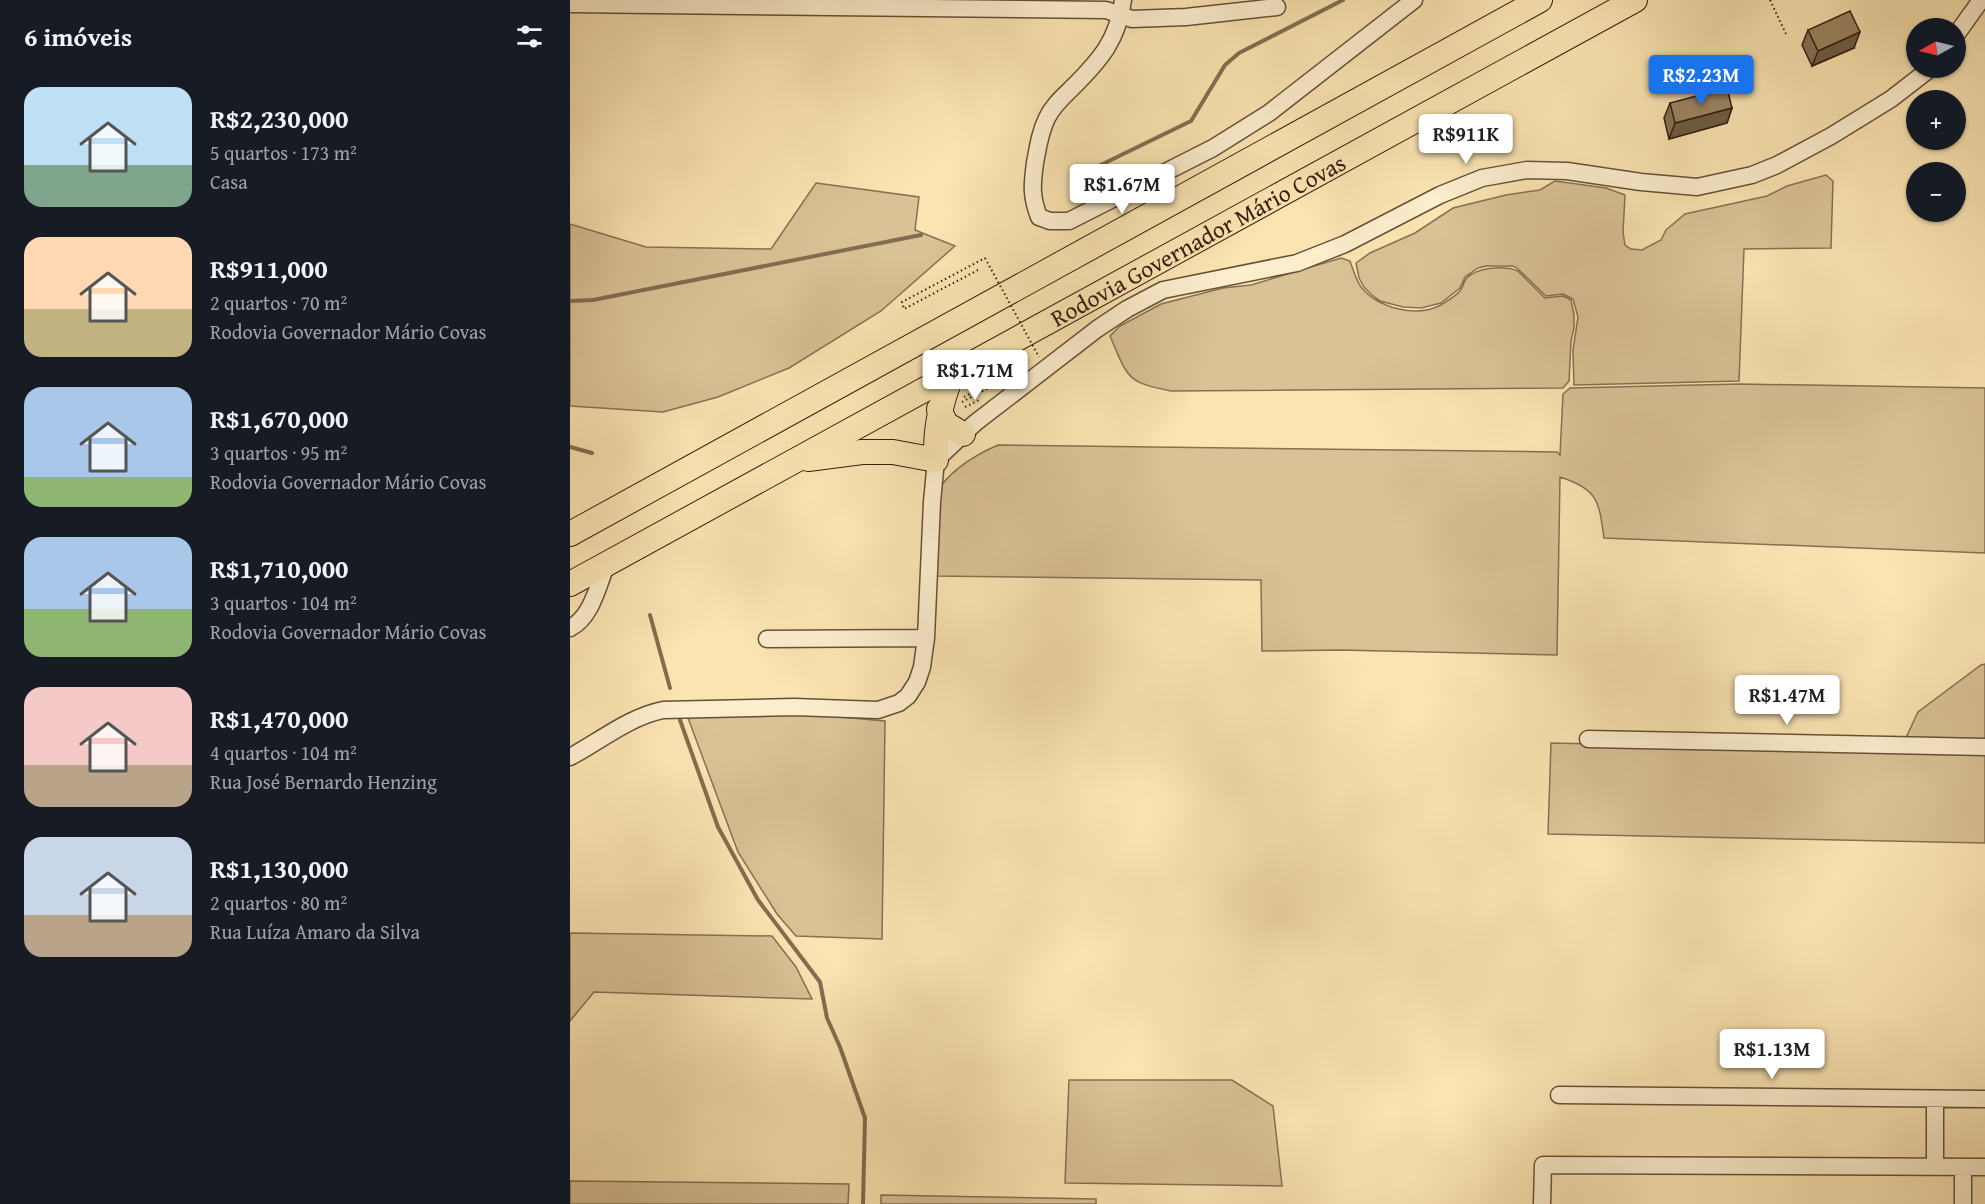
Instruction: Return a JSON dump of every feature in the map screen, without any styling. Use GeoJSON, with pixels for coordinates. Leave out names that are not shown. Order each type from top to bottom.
{"type":"FeatureCollection","features":[{"type":"Feature","properties":{"kind":"highway","name":"Rodovia Governador Mário Covas"},"geometry":{"type":"LineString","coordinates":[[575,530],[1540,0]]}},
{"type":"Feature","properties":{"kind":"highway","name":"Rodovia Governador Mário Covas"},"geometry":{"type":"LineString","coordinates":[[570,584],[1635,0]]}},
{"type":"Feature","properties":{"kind":"highway"},"geometry":{"type":"LineString","coordinates":[[797,460],[862,452],[893,452],[936,460],[936,426],[939,409],[952,375]]}},
{"type":"Feature","properties":{"kind":"highway"},"geometry":{"type":"LineString","coordinates":[[939,409],[946,424],[963,434]]}},
{"type":"Feature","properties":{"kind":"street"},"geometry":{"type":"LineString","coordinates":[[1122,7],[1111,43],[1102,56],[1056,104],[1047,117],[1041,133],[1032,185],[1033,200],[1040,217],[1050,221],[1069,221],[1089,212],[1222,142],[1269,113],[1414,0]]}},
{"type":"Feature","properties":{"kind":"street"},"geometry":{"type":"LineString","coordinates":[[1966,21],[1981,0]]}},
{"type":"Feature","properties":{"kind":"street"},"geometry":{"type":"LineString","coordinates":[[570,4],[1106,10],[1122,7]]}},
{"type":"Feature","properties":{"kind":"street"},"geometry":{"type":"LineString","coordinates":[[1122,7],[1132,19],[1186,17],[1277,7]]}},
{"type":"Feature","properties":{"kind":"street"},"geometry":{"type":"LineString","coordinates":[[570,757],[636,719],[663,710],[794,707],[855,710],[889,707],[908,696],[917,682],[922,667],[926,638],[936,460],[963,434],[1097,329],[1127,309],[1163,290],[1297,263],[1345,244],[1440,195],[1482,178],[1527,170],[1567,171],[1641,182],[1697,187],[1752,175],[1778,165],[1832,136],[1891,99],[1918,78]]}},
{"type":"Feature","properties":{"kind":"street"},"geometry":{"type":"LineString","coordinates":[[570,628],[588,611],[607,563]]}},
{"type":"Feature","properties":{"kind":"street"},"geometry":{"type":"LineString","coordinates":[[767,639],[926,638]]}},
{"type":"Feature","properties":{"kind":"street"},"geometry":{"type":"LineString","coordinates":[[1588,740],[1985,747]]}},
{"type":"Feature","properties":{"kind":"street"},"geometry":{"type":"LineString","coordinates":[[1559,1095],[1985,1099]]}},
{"type":"Feature","properties":{"kind":"street"},"geometry":{"type":"LineString","coordinates":[[1935,1099],[1935,1167]]}},
{"type":"Feature","properties":{"kind":"street"},"geometry":{"type":"LineString","coordinates":[[1542,1204],[1543,1165],[1985,1167]]}},
{"type":"Feature","properties":{"kind":"street"},"geometry":{"type":"LineString","coordinates":[[1963,1167],[1963,1204]]}},
{"type":"Feature","properties":{"kind":"path"},"geometry":{"type":"LineString","coordinates":[[1770,0],[1786,34]]}},
{"type":"Feature","properties":{"kind":"path"},"geometry":{"type":"LineString","coordinates":[[978,270],[904,309],[902,302],[985,258],[1040,357]]}},
{"type":"Feature","properties":{"kind":"path"},"geometry":{"type":"LineString","coordinates":[[1005,386],[1002,381],[962,402],[960,399],[1029,362]]}},
{"type":"Feature","properties":{"kind":"path"},"geometry":{"type":"LineString","coordinates":[[965,407],[985,397]]}},
{"type":"Feature","properties":{"kind":"shaded area"},"geometry":{"type":"Polygon","coordinates":[[[1826,175],[1833,181],[1831,248],[1744,249],[1739,381],[1574,385],[1573,350],[1578,317],[1573,299],[1563,294],[1546,296],[1513,266],[1478,268],[1465,277],[1460,288],[1441,303],[1421,308],[1403,307],[1380,301],[1364,287],[1359,278],[1356,263],[1370,253],[1415,233],[1453,208],[1506,195],[1540,190],[1555,181],[1606,188],[1625,195],[1623,232],[1625,245],[1631,249],[1642,250],[1661,240],[1666,230],[1685,214],[1767,196],[1787,186],[1826,175]]]}},
{"type":"Feature","properties":{"kind":"shaded area"},"geometry":{"type":"Polygon","coordinates":[[[816,183],[919,197],[915,230],[955,246],[881,311],[789,368],[718,397],[663,412],[570,406],[570,224],[646,247],[771,249],[816,183]]]}},
{"type":"Feature","properties":{"kind":"shaded area"},"geometry":{"type":"Polygon","coordinates":[[[1341,258],[1350,261],[1359,284],[1368,294],[1387,305],[1409,311],[1431,309],[1441,305],[1458,293],[1466,279],[1477,272],[1498,268],[1518,271],[1545,298],[1563,296],[1571,300],[1574,328],[1569,381],[1563,388],[1171,391],[1145,384],[1130,376],[1110,336],[1120,326],[1161,304],[1223,288],[1251,285],[1341,258]]]}},
{"type":"Feature","properties":{"kind":"shaded area"},"geometry":{"type":"Polygon","coordinates":[[[1740,384],[1985,388],[1985,553],[1604,538],[1598,506],[1594,498],[1582,486],[1560,477],[1557,655],[1340,650],[1262,651],[1261,580],[936,576],[940,487],[966,462],[998,445],[1557,452],[1560,455],[1563,394],[1570,388],[1740,384]]]}},
{"type":"Feature","properties":{"kind":"shaded area"},"geometry":{"type":"Polygon","coordinates":[[[1985,664],[1985,743],[1904,742],[1918,712],[1985,664]]]}},
{"type":"Feature","properties":{"kind":"shaded area"},"geometry":{"type":"Polygon","coordinates":[[[817,715],[885,721],[882,939],[796,936],[777,914],[738,852],[688,718],[817,715]]]}},
{"type":"Feature","properties":{"kind":"shaded area"},"geometry":{"type":"Polygon","coordinates":[[[1551,743],[1985,753],[1985,843],[1548,834],[1551,743]]]}},
{"type":"Feature","properties":{"kind":"shaded area"},"geometry":{"type":"Polygon","coordinates":[[[570,933],[772,936],[796,967],[812,999],[594,992],[570,1021],[570,933]]]}},
{"type":"Feature","properties":{"kind":"shaded area"},"geometry":{"type":"Polygon","coordinates":[[[1069,1080],[1232,1080],[1273,1106],[1282,1186],[1065,1183],[1069,1080]]]}},
{"type":"Feature","properties":{"kind":"shaded area"},"geometry":{"type":"Polygon","coordinates":[[[570,1181],[849,1184],[848,1204],[570,1204],[570,1181]]]}},
{"type":"Feature","properties":{"kind":"shaded area"},"geometry":{"type":"Polygon","coordinates":[[[881,1195],[1096,1199],[1096,1204],[881,1204],[881,1195]]]}},
{"type":"Feature","properties":{"kind":"building"},"geometry":{"type":"Polygon","coordinates":[[[1850,11],[1860,32],[1818,51],[1808,30],[1850,11]]]}},
{"type":"Feature","properties":{"kind":"building"},"geometry":{"type":"Polygon","coordinates":[[[1727,88],[1732,108],[1675,123],[1670,103],[1727,88]]]}},
{"type":"Feature","properties":{"kind":"waterway"},"geometry":{"type":"LineString","coordinates":[[1074,178],[1191,121],[1225,65],[1239,53],[1343,0]]}},
{"type":"Feature","properties":{"kind":"waterway"},"geometry":{"type":"LineString","coordinates":[[570,301],[593,300],[921,235]]}},
{"type":"Feature","properties":{"kind":"waterway"},"geometry":{"type":"LineString","coordinates":[[570,447],[592,453]]}},
{"type":"Feature","properties":{"kind":"waterway"},"geometry":{"type":"LineString","coordinates":[[650,615],[670,688]]}},
{"type":"Feature","properties":{"kind":"waterway"},"geometry":{"type":"LineString","coordinates":[[680,720],[718,827],[758,900],[820,982],[827,1018],[840,1047],[865,1118],[863,1204]]}}]}
